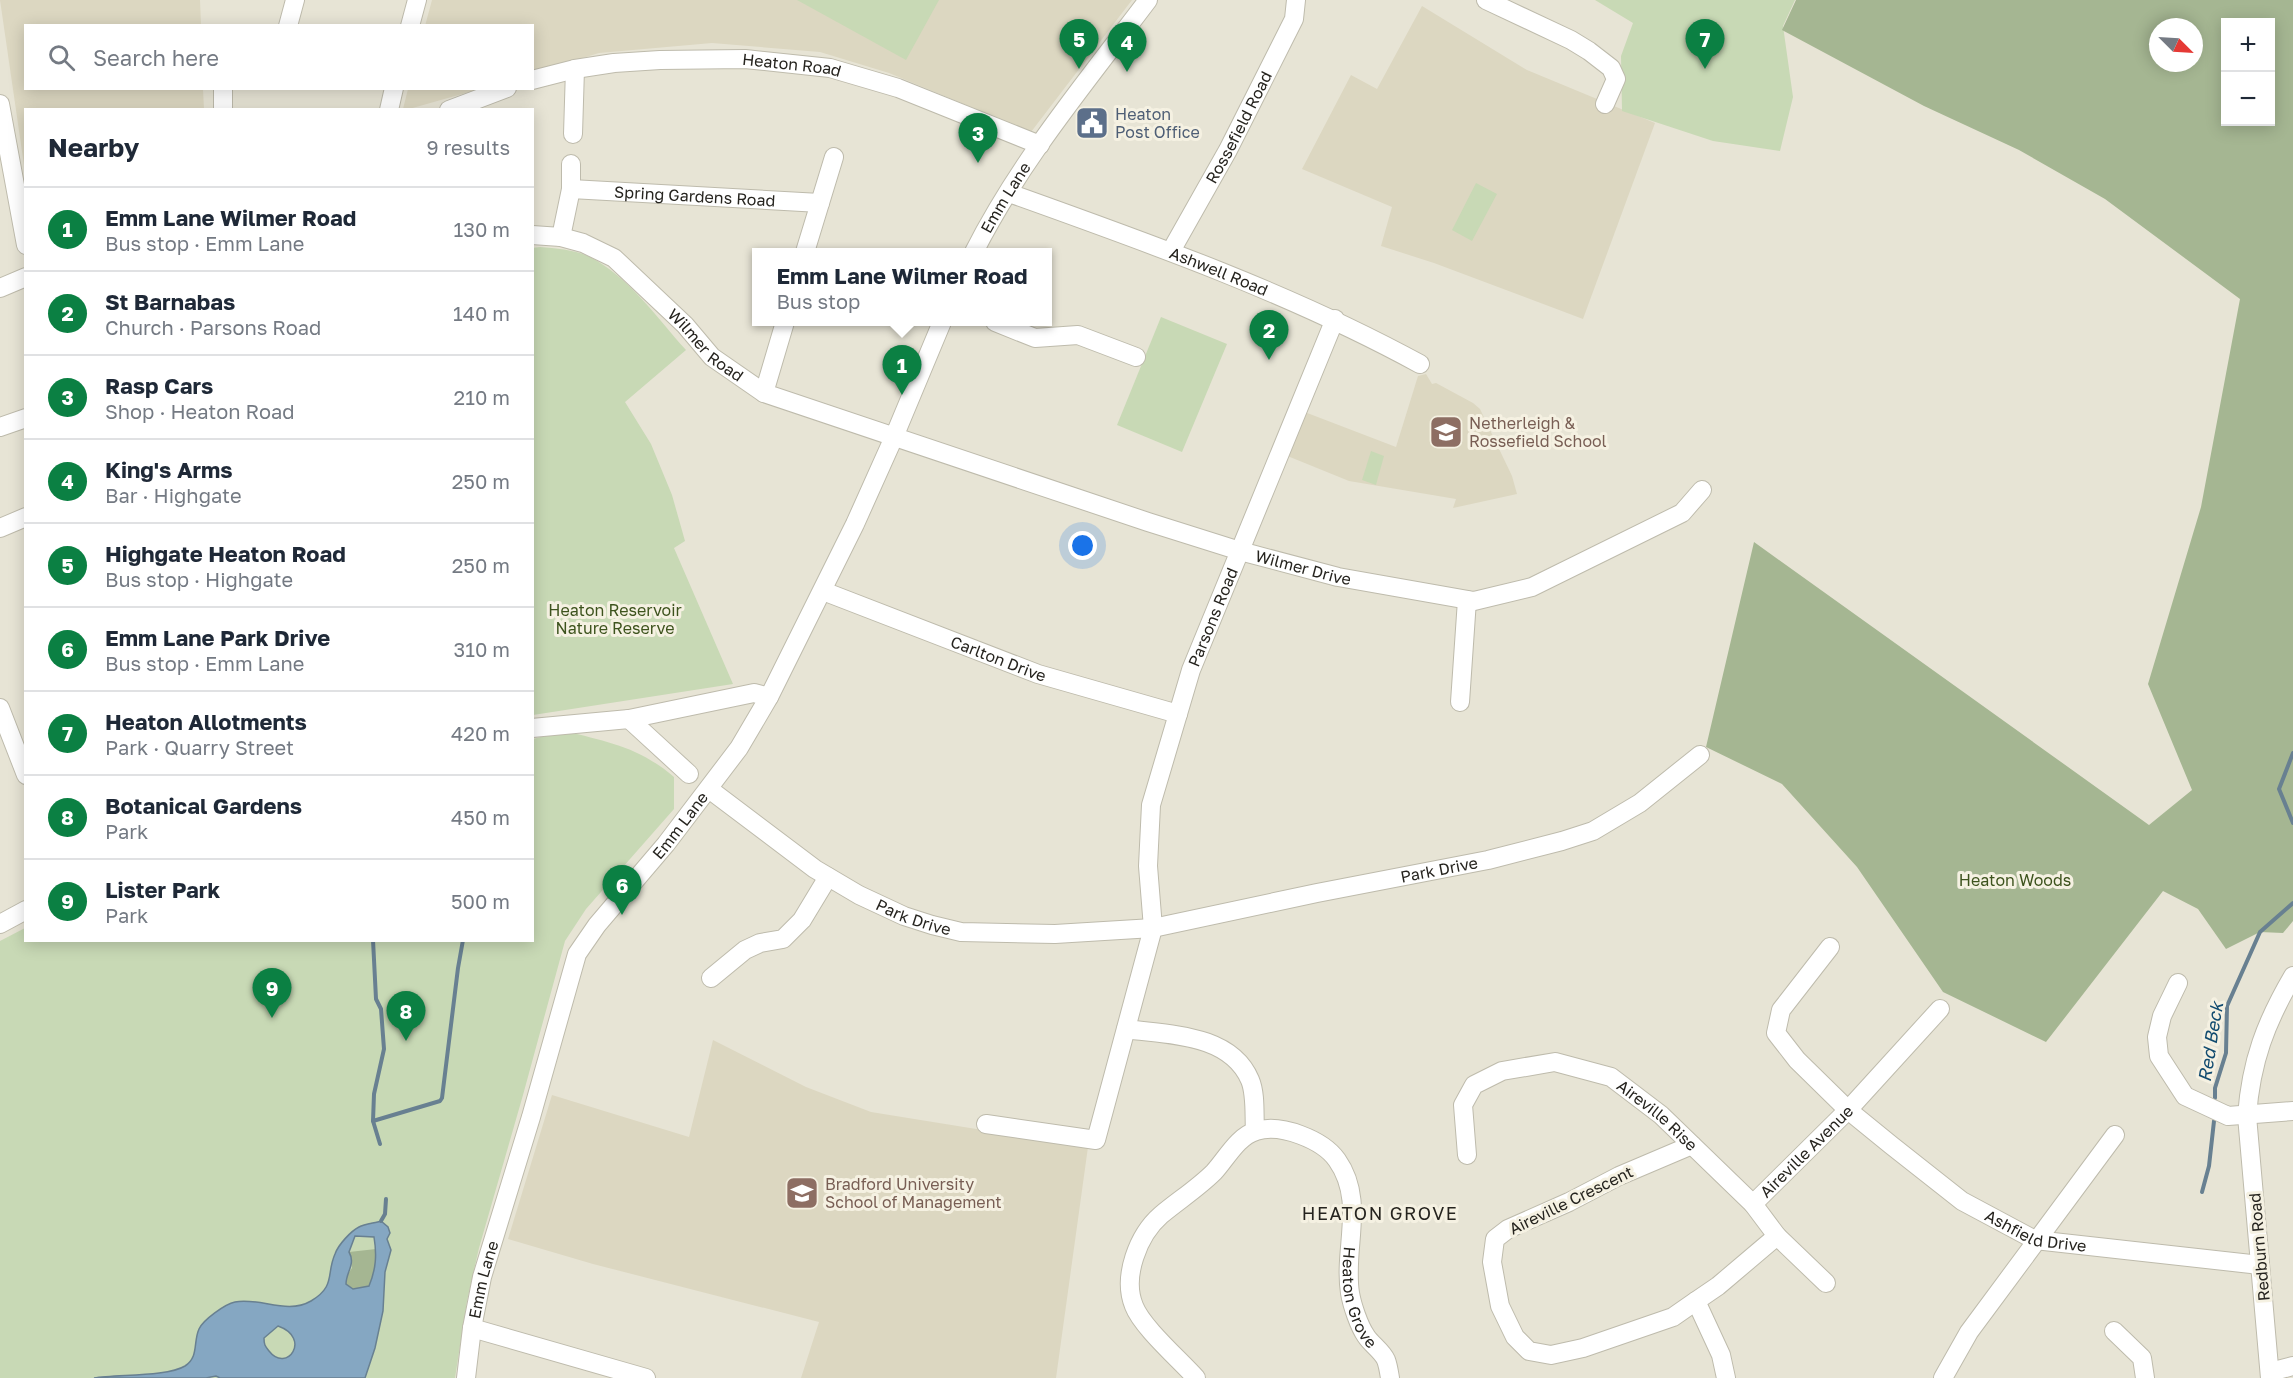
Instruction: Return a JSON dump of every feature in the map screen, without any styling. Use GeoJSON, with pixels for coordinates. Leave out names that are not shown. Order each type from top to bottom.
{"type":"FeatureCollection","features":[{"type":"Feature","properties":{"kind":"street"},"geometry":{"type":"LineString","coordinates":[[289,24],[295,0]]}},
{"type":"Feature","properties":{"kind":"street"},"geometry":{"type":"LineString","coordinates":[[411,24],[417,0]]}},
{"type":"Feature","properties":{"kind":"street","name":"Emm Lane"},"geometry":{"type":"LineString","coordinates":[[976,248],[1040,145],[1148,0]]}},
{"type":"Feature","properties":{"kind":"street","name":"Rossefield Road"},"geometry":{"type":"LineString","coordinates":[[1171,251],[1228,150],[1293,19],[1296,0]]}},
{"type":"Feature","properties":{"kind":"street"},"geometry":{"type":"LineString","coordinates":[[1486,0],[1571,40],[1611,68],[1616,79],[1605,104]]}},
{"type":"Feature","properties":{"kind":"street","name":"Heaton Road"},"geometry":{"type":"LineString","coordinates":[[534,79],[575,69],[614,63],[660,60],[745,59],[830,68],[898,88],[1040,145]]}},
{"type":"Feature","properties":{"kind":"street"},"geometry":{"type":"LineString","coordinates":[[573,134],[575,69]]}},
{"type":"Feature","properties":{"kind":"street"},"geometry":{"type":"LineString","coordinates":[[223,90],[223,108]]}},
{"type":"Feature","properties":{"kind":"street"},"geometry":{"type":"LineString","coordinates":[[389,108],[394,90]]}},
{"type":"Feature","properties":{"kind":"street"},"geometry":{"type":"LineString","coordinates":[[454,108],[502,90]]}},
{"type":"Feature","properties":{"kind":"street"},"geometry":{"type":"LineString","coordinates":[[0,104],[24,234]]}},
{"type":"Feature","properties":{"kind":"street"},"geometry":{"type":"LineString","coordinates":[[806,248],[834,157]]}},
{"type":"Feature","properties":{"kind":"street"},"geometry":{"type":"LineString","coordinates":[[561,237],[571,189],[571,164]]}},
{"type":"Feature","properties":{"kind":"street","name":"Spring Gardens Road"},"geometry":{"type":"LineString","coordinates":[[571,189],[820,204]]}},
{"type":"Feature","properties":{"kind":"street","name":"Ashwell Road"},"geometry":{"type":"LineString","coordinates":[[1009,193],[1171,251],[1335,319],[1420,364]]}},
{"type":"Feature","properties":{"kind":"street","name":"Wilmer Road"},"geometry":{"type":"LineString","coordinates":[[534,235],[561,237],[583,243],[614,258],[686,325],[712,357],[764,393],[894,437]]}},
{"type":"Feature","properties":{"kind":"street"},"geometry":{"type":"LineString","coordinates":[[0,288],[24,278]]}},
{"type":"Feature","properties":{"kind":"street","name":"Parsons Road"},"geometry":{"type":"LineString","coordinates":[[1153,928],[1148,866],[1151,805],[1191,670],[1335,319]]}},
{"type":"Feature","properties":{"kind":"street"},"geometry":{"type":"LineString","coordinates":[[764,393],[784,326]]}},
{"type":"Feature","properties":{"kind":"street","name":"Emm Lane"},"geometry":{"type":"LineString","coordinates":[[466,1378],[472,1328],[482,1277],[531,1117],[577,954],[597,925],[666,844],[740,748],[769,697],[823,591],[894,437],[940,326]]}},
{"type":"Feature","properties":{"kind":"street"},"geometry":{"type":"LineString","coordinates":[[1007,326],[1035,338],[1078,335],[1136,357]]}},
{"type":"Feature","properties":{"kind":"street"},"geometry":{"type":"LineString","coordinates":[[0,427],[24,419]]}},
{"type":"Feature","properties":{"kind":"street","name":"Wilmer Drive"},"geometry":{"type":"LineString","coordinates":[[894,437],[1240,551],[1338,577],[1474,601],[1532,586],[1682,513],[1702,490]]}},
{"type":"Feature","properties":{"kind":"street"},"geometry":{"type":"LineString","coordinates":[[0,528],[24,518]]}},
{"type":"Feature","properties":{"kind":"street","name":"Carlton Drive"},"geometry":{"type":"LineString","coordinates":[[823,591],[1038,674],[1178,714]]}},
{"type":"Feature","properties":{"kind":"street"},"geometry":{"type":"LineString","coordinates":[[1460,702],[1467,600]]}},
{"type":"Feature","properties":{"kind":"street"},"geometry":{"type":"LineString","coordinates":[[534,728],[629,719],[754,693],[769,697]]}},
{"type":"Feature","properties":{"kind":"street"},"geometry":{"type":"LineString","coordinates":[[0,708],[24,770]]}},
{"type":"Feature","properties":{"kind":"street"},"geometry":{"type":"LineString","coordinates":[[629,719],[689,774]]}},
{"type":"Feature","properties":{"kind":"street","name":"Park Drive"},"geometry":{"type":"LineString","coordinates":[[709,789],[828,877],[859,895],[904,916],[961,932],[1055,934],[1153,928],[1488,860],[1593,831],[1640,803],[1700,755]]}},
{"type":"Feature","properties":{"kind":"street"},"geometry":{"type":"LineString","coordinates":[[711,978],[745,950],[765,942],[778,942],[783,939],[802,920],[828,877]]}},
{"type":"Feature","properties":{"kind":"street"},"geometry":{"type":"LineString","coordinates":[[0,924],[24,911]]}},
{"type":"Feature","properties":{"kind":"street"},"geometry":{"type":"LineString","coordinates":[[986,1124],[1096,1140],[1153,928]]}},
{"type":"Feature","properties":{"kind":"street","name":"Ashfield Drive"},"geometry":{"type":"LineString","coordinates":[[1830,947],[1781,1010],[1776,1033],[1797,1060],[1848,1110],[1962,1202],[2035,1240],[2260,1265]]}},
{"type":"Feature","properties":{"kind":"street","name":"Redburn Road"},"geometry":{"type":"LineString","coordinates":[[2270,1375],[2247,1116],[2249,1088],[2257,1055],[2270,1017],[2293,976]]}},
{"type":"Feature","properties":{"kind":"street"},"geometry":{"type":"LineString","coordinates":[[2178,983],[2162,1016],[2157,1036],[2159,1056],[2186,1096],[2228,1116],[2293,1111]]}},
{"type":"Feature","properties":{"kind":"street","name":"Aireville Avenue"},"geometry":{"type":"LineString","coordinates":[[1826,1283],[1777,1236],[1753,1204],[1848,1110],[1940,1009]]}},
{"type":"Feature","properties":{"kind":"street"},"geometry":{"type":"LineString","coordinates":[[1126,1029],[1197,1039],[1224,1051],[1238,1063],[1250,1080],[1255,1131],[1233,1147],[1216,1170],[1198,1187],[1160,1216],[1145,1235],[1131,1272],[1130,1290],[1134,1307],[1146,1325],[1196,1378]]}},
{"type":"Feature","properties":{"kind":"street","name":"Aireville Rise"},"geometry":{"type":"LineString","coordinates":[[1467,1155],[1463,1105],[1474,1085],[1502,1071],[1556,1062],[1611,1077],[1661,1115],[1753,1204]]}},
{"type":"Feature","properties":{"kind":"street","name":"Heaton Grove"},"geometry":{"type":"LineString","coordinates":[[1255,1131],[1276,1130],[1301,1135],[1322,1145],[1337,1159],[1350,1182],[1353,1223],[1349,1261],[1350,1294],[1365,1334],[1386,1359],[1390,1378]]}},
{"type":"Feature","properties":{"kind":"street"},"geometry":{"type":"LineString","coordinates":[[1943,1378],[1969,1332],[2115,1135]]}},
{"type":"Feature","properties":{"kind":"street","name":"Aireville Crescent"},"geometry":{"type":"LineString","coordinates":[[1692,1145],[1619,1176],[1569,1202],[1508,1229],[1495,1239],[1492,1262],[1500,1306],[1515,1337],[1529,1351],[1551,1355],[1584,1348],[1673,1317],[1696,1301]]}},
{"type":"Feature","properties":{"kind":"street"},"geometry":{"type":"LineString","coordinates":[[1726,1378],[1721,1354],[1696,1301],[1718,1286],[1777,1236]]}},
{"type":"Feature","properties":{"kind":"street"},"geometry":{"type":"LineString","coordinates":[[472,1328],[646,1378]]}},
{"type":"Feature","properties":{"kind":"street"},"geometry":{"type":"LineString","coordinates":[[2114,1331],[2142,1358],[2145,1378]]}},
{"type":"Feature","properties":{"kind":"street"},"geometry":{"type":"LineString","coordinates":[[2270,1375],[2293,1366]]}},
{"type":"Feature","properties":{"kind":"shaded area"},"geometry":{"type":"Polygon","coordinates":[[[0,0],[200,0],[201,24],[24,24],[24,90],[203,90],[204,108],[24,108],[24,165],[0,0]]]}},
{"type":"Feature","properties":{"kind":"shaded area"},"geometry":{"type":"Polygon","coordinates":[[[432,0],[1132,0],[1031,132],[889,73],[820,52],[712,43],[599,53],[534,73],[534,24],[426,24],[432,0]]]}},
{"type":"Feature","properties":{"kind":"shaded area"},"geometry":{"type":"Polygon","coordinates":[[[1422,6],[1527,70],[1655,123],[1583,319],[1434,263],[1381,246],[1392,207],[1302,169],[1351,75],[1377,89],[1422,6]]]}},
{"type":"Feature","properties":{"kind":"shaded area"},"geometry":{"type":"Polygon","coordinates":[[[408,90],[476,90],[413,108],[403,108],[408,90]]]}},
{"type":"Feature","properties":{"kind":"shaded area","name":"Netherleigh & Rossefield School"},"geometry":{"type":"Polygon","coordinates":[[[1426,374],[1432,384],[1436,383],[1480,409],[1512,476],[1517,494],[1453,508],[1456,499],[1349,481],[1285,455],[1302,411],[1396,447],[1418,376],[1426,374]]]}},
{"type":"Feature","properties":{"kind":"shaded area","name":"Bradford University School of Management"},"geometry":{"type":"Polygon","coordinates":[[[713,1040],[806,1087],[871,1112],[1088,1147],[1056,1378],[801,1378],[819,1322],[593,1264],[508,1239],[552,1095],[689,1137],[713,1040]]]}},
{"type":"Feature","properties":{"kind":"green space"},"geometry":{"type":"Polygon","coordinates":[[[797,0],[939,0],[906,60],[797,0]]]}},
{"type":"Feature","properties":{"kind":"green space"},"geometry":{"type":"Polygon","coordinates":[[[1595,0],[1795,0],[1783,26],[1793,97],[1780,151],[1713,141],[1622,111],[1621,56],[1633,23],[1595,0]]]}},
{"type":"Feature","properties":{"kind":"green space","name":"Heaton Woods"},"geometry":{"type":"Polygon","coordinates":[[[1796,0],[2293,0],[2293,921],[2283,933],[2260,932],[2226,949],[2198,909],[2163,891],[2046,1042],[1943,992],[1857,867],[1782,784],[1706,747],[1754,542],[2149,825],[2192,790],[2148,684],[2201,507],[2240,299],[2105,199],[2019,150],[1924,106],[1782,30],[1796,0]]]}},
{"type":"Feature","properties":{"kind":"green space"},"geometry":{"type":"Polygon","coordinates":[[[1476,183],[1497,194],[1472,241],[1452,230],[1476,183]]]}},
{"type":"Feature","properties":{"kind":"green space","name":"Heaton Reservoir Nature Reserve"},"geometry":{"type":"Polygon","coordinates":[[[534,248],[578,253],[604,265],[642,299],[686,350],[625,402],[651,444],[672,495],[685,541],[674,548],[733,684],[534,715],[534,248]]]}},
{"type":"Feature","properties":{"kind":"green space"},"geometry":{"type":"Polygon","coordinates":[[[1161,317],[1227,344],[1182,452],[1117,425],[1161,317]]]}},
{"type":"Feature","properties":{"kind":"green space"},"geometry":{"type":"Polygon","coordinates":[[[1371,451],[1384,456],[1376,485],[1362,480],[1371,451]]]}},
{"type":"Feature","properties":{"kind":"green space"},"geometry":{"type":"Polygon","coordinates":[[[565,731],[635,752],[674,777],[674,809],[586,909],[565,941],[479,1248],[467,1301],[455,1378],[0,1378],[0,941],[24,929],[24,942],[534,942],[534,739],[565,731]]]}},
{"type":"Feature","properties":{"kind":"green space"},"geometry":{"type":"Polygon","coordinates":[[[376,1249],[375,1270],[369,1286],[353,1289],[346,1284],[346,1277],[352,1268],[349,1252],[376,1249]]]}},
{"type":"Feature","properties":{"kind":"water"},"geometry":{"type":"Polygon","coordinates":[[[381,1221],[388,1227],[390,1233],[387,1239],[391,1250],[385,1272],[383,1311],[375,1348],[365,1378],[220,1378],[216,1376],[206,1378],[94,1378],[154,1374],[177,1370],[185,1366],[192,1358],[201,1325],[231,1303],[244,1301],[293,1306],[311,1301],[327,1285],[332,1261],[345,1239],[359,1227],[381,1221]],[[355,1236],[349,1252],[351,1264],[346,1284],[353,1289],[369,1286],[376,1256],[374,1237],[355,1236]],[[278,1326],[264,1338],[264,1342],[276,1357],[283,1358],[293,1352],[295,1345],[288,1331],[278,1326]]]}},
{"type":"Feature","properties":{"kind":"waterway","name":"Red Beck"},"geometry":{"type":"LineString","coordinates":[[2293,753],[2279,789],[2293,823]]}},
{"type":"Feature","properties":{"kind":"waterway","name":"Red Beck"},"geometry":{"type":"LineString","coordinates":[[2215,1098],[2215,1088],[2226,1053],[2227,1006],[2260,932],[2293,903]]}},
{"type":"Feature","properties":{"kind":"waterway"},"geometry":{"type":"LineString","coordinates":[[373,942],[376,999],[381,1009],[384,1049],[374,1094],[373,1121],[380,1144]]}},
{"type":"Feature","properties":{"kind":"waterway"},"geometry":{"type":"LineString","coordinates":[[373,1121],[440,1101],[442,1098],[463,942]]}},
{"type":"Feature","properties":{"kind":"waterway","name":"Red Beck"},"geometry":{"type":"LineString","coordinates":[[2202,1192],[2209,1166],[2214,1121]]}},
{"type":"Feature","properties":{"kind":"waterway"},"geometry":{"type":"LineString","coordinates":[[381,1221],[385,1214],[386,1199]]}},
{"type":"Feature","properties":{"kind":"place","name":"Highgate Heaton Road"},"geometry":{"type":"Point","coordinates":[1079,69]}},
{"type":"Feature","properties":{"kind":"place","name":"Heaton Allotments"},"geometry":{"type":"Point","coordinates":[1705,69]}},
{"type":"Feature","properties":{"kind":"place","name":"King's Arms"},"geometry":{"type":"Point","coordinates":[1127,72]}},
{"type":"Feature","properties":{"kind":"place","name":"Heaton Post Office"},"geometry":{"type":"Point","coordinates":[1092,123]}},
{"type":"Feature","properties":{"kind":"place","name":"Rasp Cars"},"geometry":{"type":"Point","coordinates":[978,163]}},
{"type":"Feature","properties":{"kind":"place","name":"St Barnabas"},"geometry":{"type":"Point","coordinates":[1269,360]}},
{"type":"Feature","properties":{"kind":"place","name":"Emm Lane Wilmer Road"},"geometry":{"type":"Point","coordinates":[902,395]}},
{"type":"Feature","properties":{"kind":"place","name":"Netherleigh & Rossefield School"},"geometry":{"type":"Point","coordinates":[1446,432]}},
{"type":"Feature","properties":{"kind":"place","name":"Emm Lane Park Drive"},"geometry":{"type":"Point","coordinates":[622,915]}},
{"type":"Feature","properties":{"kind":"place","name":"Lister Park"},"geometry":{"type":"Point","coordinates":[272,1018]}},
{"type":"Feature","properties":{"kind":"place","name":"Botanical Gardens"},"geometry":{"type":"Point","coordinates":[406,1041]}},
{"type":"Feature","properties":{"kind":"place","name":"Bradford University School of Management"},"geometry":{"type":"Point","coordinates":[802,1193]}},
{"type":"Feature","properties":{"kind":"district","name":"HEATON GROVE"},"geometry":{"type":"Point","coordinates":[1380,1214]}}]}
